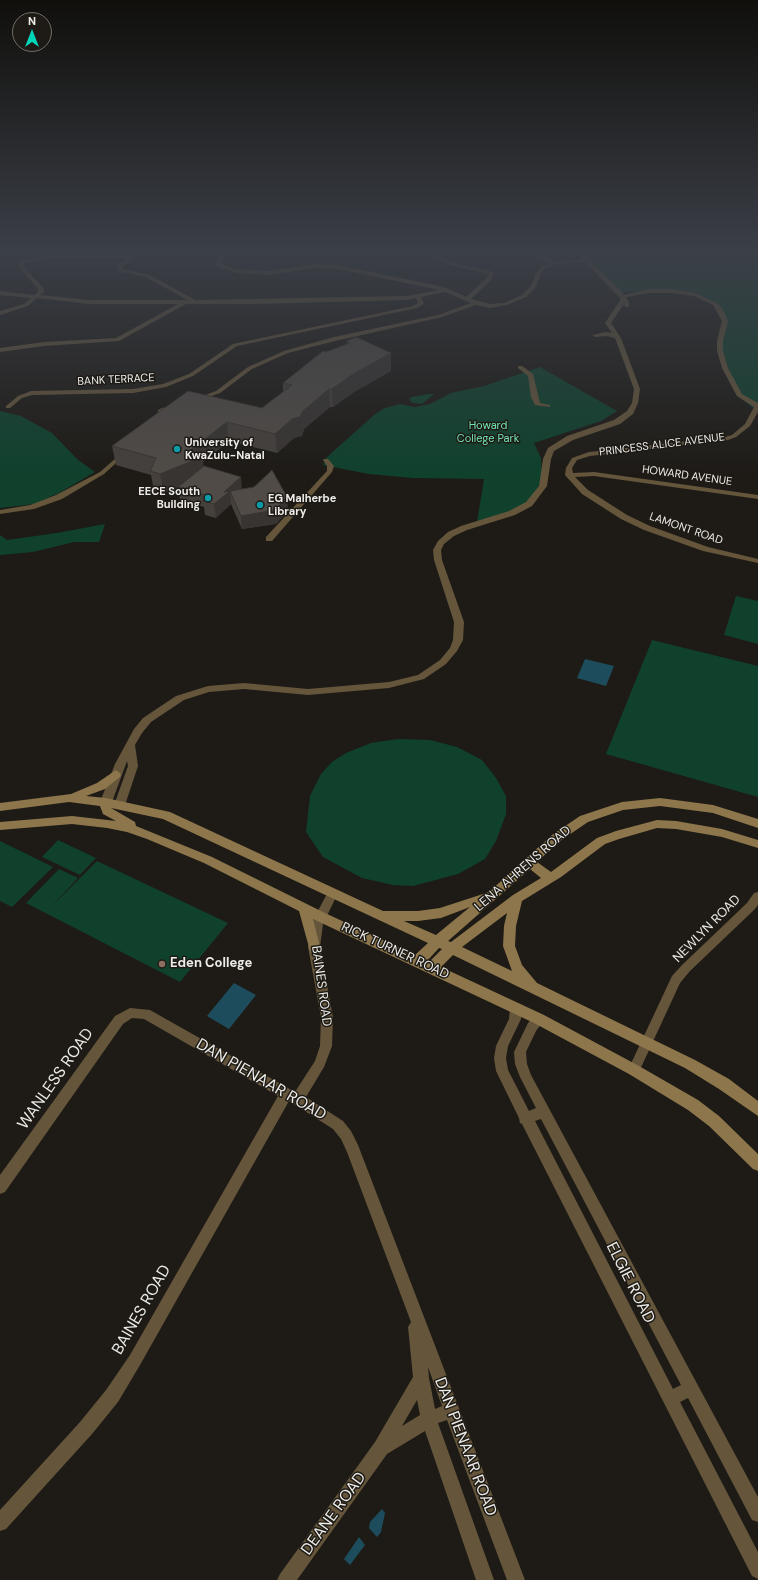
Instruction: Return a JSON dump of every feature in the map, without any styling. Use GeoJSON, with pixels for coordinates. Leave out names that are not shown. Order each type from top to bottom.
{"type":"FeatureCollection","features":[{"type":"Feature","properties":{"kind":"main road"},"geometry":{"type":"LineString","coordinates":[[69,798],[93,790],[116,774]]}},
{"type":"Feature","properties":{"kind":"main road","name":"RICK TURNER ROAD"},"geometry":{"type":"LineString","coordinates":[[0,807],[69,798],[106,807],[120,805],[166,815],[437,942],[690,1064],[724,1084],[758,1109]]}},
{"type":"Feature","properties":{"kind":"main road","name":"LENA AHRENS ROAD"},"geometry":{"type":"LineString","coordinates":[[418,961],[437,942],[498,891],[529,862],[570,827],[584,819],[622,806],[660,802],[678,803],[728,813],[758,824]]}},
{"type":"Feature","properties":{"kind":"main road"},"geometry":{"type":"LineString","coordinates":[[72,820],[106,807],[151,836]]}},
{"type":"Feature","properties":{"kind":"main road","name":"RICK TURNER ROAD"},"geometry":{"type":"LineString","coordinates":[[0,826],[72,820],[108,824],[128,828],[151,836],[208,860],[321,917],[540,1019],[634,1070],[692,1104],[714,1121],[758,1164]]}},
{"type":"Feature","properties":{"kind":"main road","name":"LENA AHRENS ROAD"},"geometry":{"type":"LineString","coordinates":[[431,968],[451,949],[517,898],[550,878],[601,842],[632,829],[657,824],[697,827],[758,844]]}},
{"type":"Feature","properties":{"kind":"main road"},"geometry":{"type":"LineString","coordinates":[[529,862],[550,878]]}},
{"type":"Feature","properties":{"kind":"main road"},"geometry":{"type":"LineString","coordinates":[[376,914],[412,916],[441,913],[498,891]]}},
{"type":"Feature","properties":{"kind":"main road"},"geometry":{"type":"LineString","coordinates":[[517,898],[510,926],[509,946],[517,968],[535,990]]}},
{"type":"Feature","properties":{"kind":"main road"},"geometry":{"type":"LineString","coordinates":[[304,908],[314,947]]}},
{"type":"Feature","properties":{"kind":"street"},"geometry":{"type":"LineString","coordinates":[[0,350],[44,344],[117,340],[139,328]]}},
{"type":"Feature","properties":{"kind":"street","name":"BANK TERRACE"},"geometry":{"type":"LineString","coordinates":[[8,407],[20,397],[31,393],[133,391],[164,386],[192,375],[224,351],[235,345],[317,328]]}},
{"type":"Feature","properties":{"kind":"street"},"geometry":{"type":"LineString","coordinates":[[187,402],[218,392],[250,368],[275,356],[321,342],[386,328]]}},
{"type":"Feature","properties":{"kind":"street"},"geometry":{"type":"LineString","coordinates":[[106,807],[116,774],[143,726],[159,711],[180,698],[208,689],[244,686],[308,692],[361,689],[407,681],[434,670],[454,649],[458,640],[459,631],[459,622],[438,560],[438,546],[446,537],[457,531],[512,513],[529,504],[543,486],[548,455],[556,446],[570,438],[616,422],[630,412],[635,403],[637,389],[617,337],[610,328]]}},
{"type":"Feature","properties":{"kind":"street"},"geometry":{"type":"LineString","coordinates":[[617,328],[617,337]]}},
{"type":"Feature","properties":{"kind":"street"},"geometry":{"type":"LineString","coordinates":[[723,328],[720,341],[721,359],[741,396],[742,403],[753,413]]}},
{"type":"Feature","properties":{"kind":"street"},"geometry":{"type":"LineString","coordinates":[[595,335],[606,334],[617,337]]}},
{"type":"Feature","properties":{"kind":"street"},"geometry":{"type":"LineString","coordinates":[[520,367],[532,374],[534,397],[538,407],[548,406]]}},
{"type":"Feature","properties":{"kind":"street"},"geometry":{"type":"LineString","coordinates":[[741,396],[758,406]]}},
{"type":"Feature","properties":{"kind":"street","name":"PRINCESS ALICE AVENUE"},"geometry":{"type":"LineString","coordinates":[[570,464],[574,459],[589,454],[726,439],[742,431],[748,425],[758,406]]}},
{"type":"Feature","properties":{"kind":"street"},"geometry":{"type":"LineString","coordinates":[[153,416],[166,410]]}},
{"type":"Feature","properties":{"kind":"street"},"geometry":{"type":"LineString","coordinates":[[0,512],[31,507],[59,498],[102,473],[124,453],[129,446]]}},
{"type":"Feature","properties":{"kind":"street"},"geometry":{"type":"LineString","coordinates":[[269,539],[330,471],[331,466],[326,460]]}},
{"type":"Feature","properties":{"kind":"street"},"geometry":{"type":"LineString","coordinates":[[570,464],[571,477]]}},
{"type":"Feature","properties":{"kind":"street","name":"HOWARD AVENUE"},"geometry":{"type":"LineString","coordinates":[[570,464],[580,470],[594,474],[758,497]]}},
{"type":"Feature","properties":{"kind":"street","name":"HOWARD AVENUE"},"geometry":{"type":"LineString","coordinates":[[571,477],[594,474]]}},
{"type":"Feature","properties":{"kind":"street","name":"HOWARD AVENUE"},"geometry":{"type":"LineString","coordinates":[[571,477],[612,476]]}},
{"type":"Feature","properties":{"kind":"street","name":"LAMONT ROAD"},"geometry":{"type":"LineString","coordinates":[[571,477],[602,504],[647,528],[706,549],[758,561]]}},
{"type":"Feature","properties":{"kind":"street"},"geometry":{"type":"LineString","coordinates":[[120,805],[133,766],[131,747]]}},
{"type":"Feature","properties":{"kind":"street","name":"BAINES ROAD"},"geometry":{"type":"LineString","coordinates":[[0,1524],[81,1434],[112,1396],[292,1097],[320,1063],[326,1046],[328,1033],[327,1017],[314,947],[315,931],[333,893]]}},
{"type":"Feature","properties":{"kind":"street","name":"NEWLYN ROAD"},"geometry":{"type":"LineString","coordinates":[[634,1070],[676,980],[686,968],[751,906],[758,896]]}},
{"type":"Feature","properties":{"kind":"street","name":"ELGIE ROAD"},"geometry":{"type":"LineString","coordinates":[[516,1008],[515,1019],[502,1046],[500,1058],[502,1071],[525,1119],[758,1570]]}},
{"type":"Feature","properties":{"kind":"street","name":"DAN PIENAAR ROAD"},"geometry":{"type":"LineString","coordinates":[[130,1013],[146,1014],[292,1097],[338,1125],[346,1135],[415,1313],[450,1411],[516,1580]]}},
{"type":"Feature","properties":{"kind":"street","name":"WANLESS ROAD"},"geometry":{"type":"LineString","coordinates":[[0,1187],[119,1020],[130,1013]]}},
{"type":"Feature","properties":{"kind":"street","name":"ELGIE ROAD"},"geometry":{"type":"LineString","coordinates":[[540,1019],[532,1028],[520,1052],[521,1064],[526,1077],[758,1514]]}},
{"type":"Feature","properties":{"kind":"street"},"geometry":{"type":"LineString","coordinates":[[525,1119],[545,1111]]}},
{"type":"Feature","properties":{"kind":"street","name":"DAN PIENAAR ROAD"},"geometry":{"type":"LineString","coordinates":[[415,1313],[421,1378],[429,1419],[485,1580]]}},
{"type":"Feature","properties":{"kind":"street","name":"DEANE ROAD"},"geometry":{"type":"LineString","coordinates":[[286,1580],[381,1448],[421,1378]]}},
{"type":"Feature","properties":{"kind":"street"},"geometry":{"type":"LineString","coordinates":[[670,1399],[691,1388]]}},
{"type":"Feature","properties":{"kind":"street","name":"DEANE ROAD"},"geometry":{"type":"LineString","coordinates":[[381,1448],[429,1419],[450,1411]]}},
{"type":"Feature","properties":{"kind":"green space"},"geometry":{"type":"Polygon","coordinates":[[[725,328],[758,328],[758,405],[753,408],[739,397],[720,360],[725,328]]]}},
{"type":"Feature","properties":{"kind":"green space","name":"Howard College Park"},"geometry":{"type":"Polygon","coordinates":[[[540,367],[617,411],[601,421],[534,443],[541,458],[542,479],[535,493],[524,504],[496,517],[477,522],[484,479],[413,478],[369,474],[323,465],[326,458],[375,414],[385,408],[400,404],[415,407],[430,404],[451,393],[484,386],[540,367]]]}},
{"type":"Feature","properties":{"kind":"green space"},"geometry":{"type":"Polygon","coordinates":[[[434,394],[422,404],[413,403],[409,400],[411,397],[434,394]]]}},
{"type":"Feature","properties":{"kind":"green space"},"geometry":{"type":"Polygon","coordinates":[[[0,411],[21,416],[52,433],[77,459],[95,472],[59,493],[34,504],[0,508],[0,411]]]}},
{"type":"Feature","properties":{"kind":"green space"},"geometry":{"type":"Polygon","coordinates":[[[105,524],[99,542],[74,542],[33,552],[0,555],[0,535],[7,540],[105,524]]]}},
{"type":"Feature","properties":{"kind":"green space"},"geometry":{"type":"Polygon","coordinates":[[[736,596],[758,601],[758,644],[724,635],[736,596]]]}},
{"type":"Feature","properties":{"kind":"green space"},"geometry":{"type":"Polygon","coordinates":[[[652,640],[758,666],[758,797],[606,754],[652,640]]]}},
{"type":"Feature","properties":{"kind":"green space"},"geometry":{"type":"Polygon","coordinates":[[[398,739],[430,740],[457,747],[482,760],[496,778],[506,796],[506,814],[496,841],[485,859],[458,874],[413,886],[393,885],[362,878],[323,857],[306,832],[310,796],[321,774],[332,762],[346,753],[371,743],[398,739]]]}},
{"type":"Feature","properties":{"kind":"green space"},"geometry":{"type":"Polygon","coordinates":[[[58,840],[96,858],[80,875],[42,857],[58,840]]]}},
{"type":"Feature","properties":{"kind":"green space"},"geometry":{"type":"Polygon","coordinates":[[[0,841],[53,867],[12,907],[0,901],[0,841]]]}},
{"type":"Feature","properties":{"kind":"green space"},"geometry":{"type":"Polygon","coordinates":[[[97,861],[228,923],[180,982],[26,903],[59,869],[78,878],[51,907],[97,861]]]}},
{"type":"Feature","properties":{"kind":"water"},"geometry":{"type":"Polygon","coordinates":[[[585,659],[614,666],[606,686],[577,678],[585,659]]]}},
{"type":"Feature","properties":{"kind":"water"},"geometry":{"type":"Polygon","coordinates":[[[234,983],[256,995],[229,1029],[207,1016],[234,983]]]}},
{"type":"Feature","properties":{"kind":"water"},"geometry":{"type":"Polygon","coordinates":[[[382,1509],[385,1513],[381,1532],[377,1537],[369,1528],[370,1522],[382,1509]]]}},
{"type":"Feature","properties":{"kind":"water"},"geometry":{"type":"Polygon","coordinates":[[[359,1537],[365,1545],[350,1565],[344,1559],[359,1537]]]}},
{"type":"Feature","properties":{"kind":"building"},"geometry":{"type":"Polygon","coordinates":[[[356,337],[391,353],[353,374],[332,389],[329,389],[303,411],[300,417],[292,419],[275,434],[227,422],[191,450],[202,453],[192,461],[160,474],[150,471],[156,458],[112,446],[188,391],[262,408],[292,385],[283,383],[323,351],[326,352],[350,343],[347,341],[356,337]]]}},
{"type":"Feature","properties":{"kind":"building"},"geometry":{"type":"Polygon","coordinates":[[[204,466],[241,477],[224,492],[230,491],[214,504],[203,501],[209,496],[178,487],[204,466]]]}},
{"type":"Feature","properties":{"kind":"building"},"geometry":{"type":"Polygon","coordinates":[[[272,470],[287,497],[275,510],[241,516],[230,491],[254,487],[272,470]]]}},
{"type":"Feature","properties":{"kind":"place","name":"University of KwaZulu-Natal"},"geometry":{"type":"Point","coordinates":[177,449]}},
{"type":"Feature","properties":{"kind":"place","name":"EECE South Building"},"geometry":{"type":"Point","coordinates":[208,498]}},
{"type":"Feature","properties":{"kind":"place","name":"EG Malherbe Library"},"geometry":{"type":"Point","coordinates":[260,505]}},
{"type":"Feature","properties":{"kind":"place","name":"Eden College"},"geometry":{"type":"Point","coordinates":[162,964]}}]}
